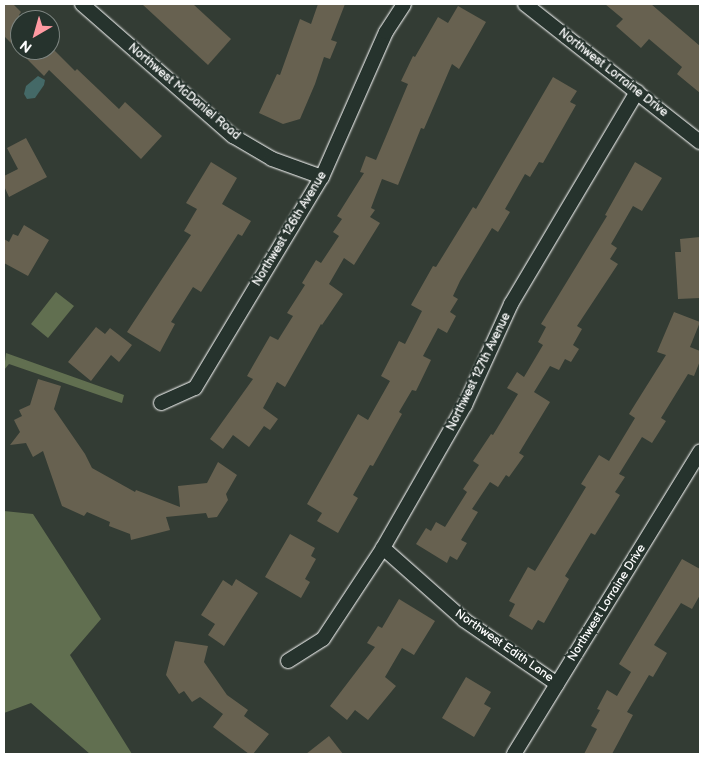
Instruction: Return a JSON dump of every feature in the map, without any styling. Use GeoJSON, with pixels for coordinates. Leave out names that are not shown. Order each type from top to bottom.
{"type":"FeatureCollection","features":[{"type":"Feature","properties":{"kind":"street","name":"Northwest McDaniel Road"},"geometry":{"type":"LineString","coordinates":[[82,4],[233,136],[272,159],[322,178]]}},
{"type":"Feature","properties":{"kind":"street","name":"Northwest 126th Avenue"},"geometry":{"type":"LineString","coordinates":[[161,403],[195,388],[322,178],[386,32],[404,4]]}},
{"type":"Feature","properties":{"kind":"street","name":"Northwest Lorraine Drive"},"geometry":{"type":"LineString","coordinates":[[525,4],[700,142]]}},
{"type":"Feature","properties":{"kind":"street","name":"Northwest 127th Avenue"},"geometry":{"type":"LineString","coordinates":[[288,660],[323,639],[383,548],[465,405],[511,304],[637,92]]}},
{"type":"Feature","properties":{"kind":"street","name":"Northwest Lorraine Drive"},"geometry":{"type":"LineString","coordinates":[[514,754],[700,452]]}},
{"type":"Feature","properties":{"kind":"street","name":"Northwest Edith Lane"},"geometry":{"type":"LineString","coordinates":[[383,548],[464,620],[557,684]]}},
{"type":"Feature","properties":{"kind":"green space"},"geometry":{"type":"Polygon","coordinates":[[[56,292],[74,306],[48,338],[31,324],[56,292]]]}},
{"type":"Feature","properties":{"kind":"green space"},"geometry":{"type":"Polygon","coordinates":[[[6,353],[124,395],[122,403],[9,364],[4,370],[6,353]]]}},
{"type":"Feature","properties":{"kind":"green space"},"geometry":{"type":"Polygon","coordinates":[[[4,511],[33,514],[101,619],[70,655],[132,754],[90,754],[31,703],[4,713],[4,511]]]}},
{"type":"Feature","properties":{"kind":"water"},"geometry":{"type":"Polygon","coordinates":[[[38,76],[45,80],[44,85],[35,98],[27,99],[24,94],[26,86],[38,76]]]}},
{"type":"Feature","properties":{"kind":"building"},"geometry":{"type":"Polygon","coordinates":[[[4,4],[13,4],[19,10],[10,10],[10,42],[4,36],[4,4]]]}},
{"type":"Feature","properties":{"kind":"building"},"geometry":{"type":"Polygon","coordinates":[[[142,4],[193,4],[231,39],[208,65],[142,4]]]}},
{"type":"Feature","properties":{"kind":"building"},"geometry":{"type":"Polygon","coordinates":[[[318,4],[345,4],[331,40],[337,42],[330,59],[324,57],[300,119],[283,124],[259,113],[277,74],[280,75],[300,19],[311,24],[318,4]]]}},
{"type":"Feature","properties":{"kind":"building"},"geometry":{"type":"Polygon","coordinates":[[[605,4],[651,4],[700,46],[700,93],[677,74],[682,67],[649,39],[641,48],[616,26],[623,19],[605,4]]]}},
{"type":"Feature","properties":{"kind":"building"},"geometry":{"type":"Polygon","coordinates":[[[458,6],[486,22],[459,69],[452,64],[424,129],[421,128],[398,185],[382,179],[371,208],[375,210],[370,217],[380,223],[354,265],[344,258],[329,284],[343,294],[321,324],[285,387],[277,382],[263,408],[278,419],[270,430],[264,426],[249,447],[233,435],[223,449],[210,439],[253,379],[247,376],[270,336],[278,340],[293,316],[287,313],[305,285],[302,283],[316,260],[321,263],[339,236],[333,232],[342,219],[337,216],[364,173],[360,172],[366,156],[376,160],[408,84],[401,81],[413,56],[415,57],[438,17],[448,23],[458,6]]]}},
{"type":"Feature","properties":{"kind":"building"},"geometry":{"type":"Polygon","coordinates":[[[60,56],[75,71],[77,69],[119,109],[125,102],[162,136],[141,159],[49,70],[44,76],[28,60],[60,60],[60,56]]]}},
{"type":"Feature","properties":{"kind":"building"},"geometry":{"type":"Polygon","coordinates":[[[553,77],[577,91],[570,102],[576,105],[543,163],[539,162],[530,177],[525,174],[505,209],[510,212],[498,232],[492,228],[460,281],[453,296],[458,299],[450,312],[456,316],[447,333],[438,328],[423,356],[431,360],[416,391],[412,390],[399,412],[402,414],[373,466],[370,465],[353,495],[358,498],[338,533],[317,521],[322,513],[307,504],[358,414],[368,420],[390,381],[381,376],[399,341],[405,344],[422,311],[411,305],[433,266],[436,267],[473,207],[476,209],[553,77]]]}},
{"type":"Feature","properties":{"kind":"building"},"geometry":{"type":"Polygon","coordinates":[[[26,138],[47,177],[9,197],[4,186],[4,176],[18,169],[7,148],[26,138]]]}},
{"type":"Feature","properties":{"kind":"building"},"geometry":{"type":"Polygon","coordinates":[[[211,162],[237,178],[222,204],[251,221],[242,236],[238,234],[201,292],[193,287],[171,322],[175,324],[160,352],[127,332],[191,235],[184,231],[197,209],[186,203],[211,162]]]}},
{"type":"Feature","properties":{"kind":"building"},"geometry":{"type":"Polygon","coordinates":[[[635,162],[662,178],[642,211],[633,206],[611,244],[617,248],[610,259],[618,264],[577,326],[582,329],[573,345],[579,349],[571,362],[565,359],[559,370],[550,366],[534,392],[550,402],[519,453],[524,456],[509,477],[506,475],[498,487],[490,482],[472,509],[478,512],[461,540],[467,543],[457,560],[450,556],[447,563],[416,544],[426,528],[431,531],[436,522],[445,527],[467,492],[463,489],[479,465],[473,461],[491,434],[493,435],[518,394],[507,388],[517,372],[524,377],[543,345],[538,342],[546,327],[541,324],[607,216],[605,215],[635,162]]]}},
{"type":"Feature","properties":{"kind":"building"},"geometry":{"type":"Polygon","coordinates":[[[24,225],[49,240],[28,276],[4,263],[4,239],[9,242],[13,234],[18,236],[24,225]]]}},
{"type":"Feature","properties":{"kind":"building"},"geometry":{"type":"Polygon","coordinates":[[[700,237],[700,298],[678,299],[675,252],[681,252],[680,239],[700,237]]]}},
{"type":"Feature","properties":{"kind":"building"},"geometry":{"type":"Polygon","coordinates":[[[674,312],[700,322],[690,347],[700,351],[700,361],[694,376],[688,374],[661,418],[666,421],[652,443],[642,437],[619,474],[625,477],[615,492],[620,495],[595,535],[591,533],[565,576],[569,579],[544,623],[538,620],[532,630],[509,616],[515,604],[509,601],[528,567],[535,571],[586,487],[581,484],[599,455],[609,461],[635,418],[629,414],[666,355],[657,352],[674,312]]]}},
{"type":"Feature","properties":{"kind":"building"},"geometry":{"type":"Polygon","coordinates":[[[96,327],[105,334],[110,328],[132,345],[119,362],[111,355],[91,381],[68,362],[96,327]]]}},
{"type":"Feature","properties":{"kind":"building"},"geometry":{"type":"Polygon","coordinates":[[[38,379],[61,386],[54,409],[85,454],[92,468],[135,492],[136,490],[180,507],[178,486],[207,483],[218,462],[237,475],[226,494],[228,500],[217,517],[208,518],[206,513],[166,517],[170,530],[131,540],[130,534],[109,526],[110,522],[87,512],[84,516],[62,506],[43,451],[33,457],[26,443],[10,445],[20,432],[14,420],[22,416],[19,410],[30,405],[38,379]]]}},
{"type":"Feature","properties":{"kind":"building"},"geometry":{"type":"Polygon","coordinates":[[[290,534],[315,548],[311,556],[316,559],[305,579],[310,582],[301,598],[265,577],[290,534]]]}},
{"type":"Feature","properties":{"kind":"building"},"geometry":{"type":"Polygon","coordinates":[[[682,559],[700,569],[700,595],[692,609],[681,603],[654,645],[667,653],[653,677],[649,675],[627,712],[633,715],[612,754],[584,754],[597,729],[591,726],[600,710],[597,709],[607,690],[617,696],[631,672],[619,664],[682,559]]]}},
{"type":"Feature","properties":{"kind":"building"},"geometry":{"type":"Polygon","coordinates":[[[236,579],[258,593],[224,646],[208,635],[215,624],[201,615],[223,580],[232,586],[236,579]]]}},
{"type":"Feature","properties":{"kind":"building"},"geometry":{"type":"Polygon","coordinates":[[[399,599],[435,621],[414,655],[402,648],[385,677],[396,686],[368,720],[355,710],[347,720],[330,706],[375,647],[367,643],[378,626],[382,628],[399,599]]]}},
{"type":"Feature","properties":{"kind":"building"},"geometry":{"type":"Polygon","coordinates":[[[175,641],[208,646],[204,662],[227,695],[248,710],[244,716],[269,734],[253,754],[249,754],[213,727],[223,714],[200,697],[192,702],[184,691],[179,694],[166,675],[175,641]]]}},
{"type":"Feature","properties":{"kind":"building"},"geometry":{"type":"Polygon","coordinates":[[[466,677],[491,692],[484,704],[491,708],[474,737],[442,718],[466,677]]]}},
{"type":"Feature","properties":{"kind":"building"},"geometry":{"type":"Polygon","coordinates":[[[329,736],[343,754],[306,754],[329,736]]]}}]}
